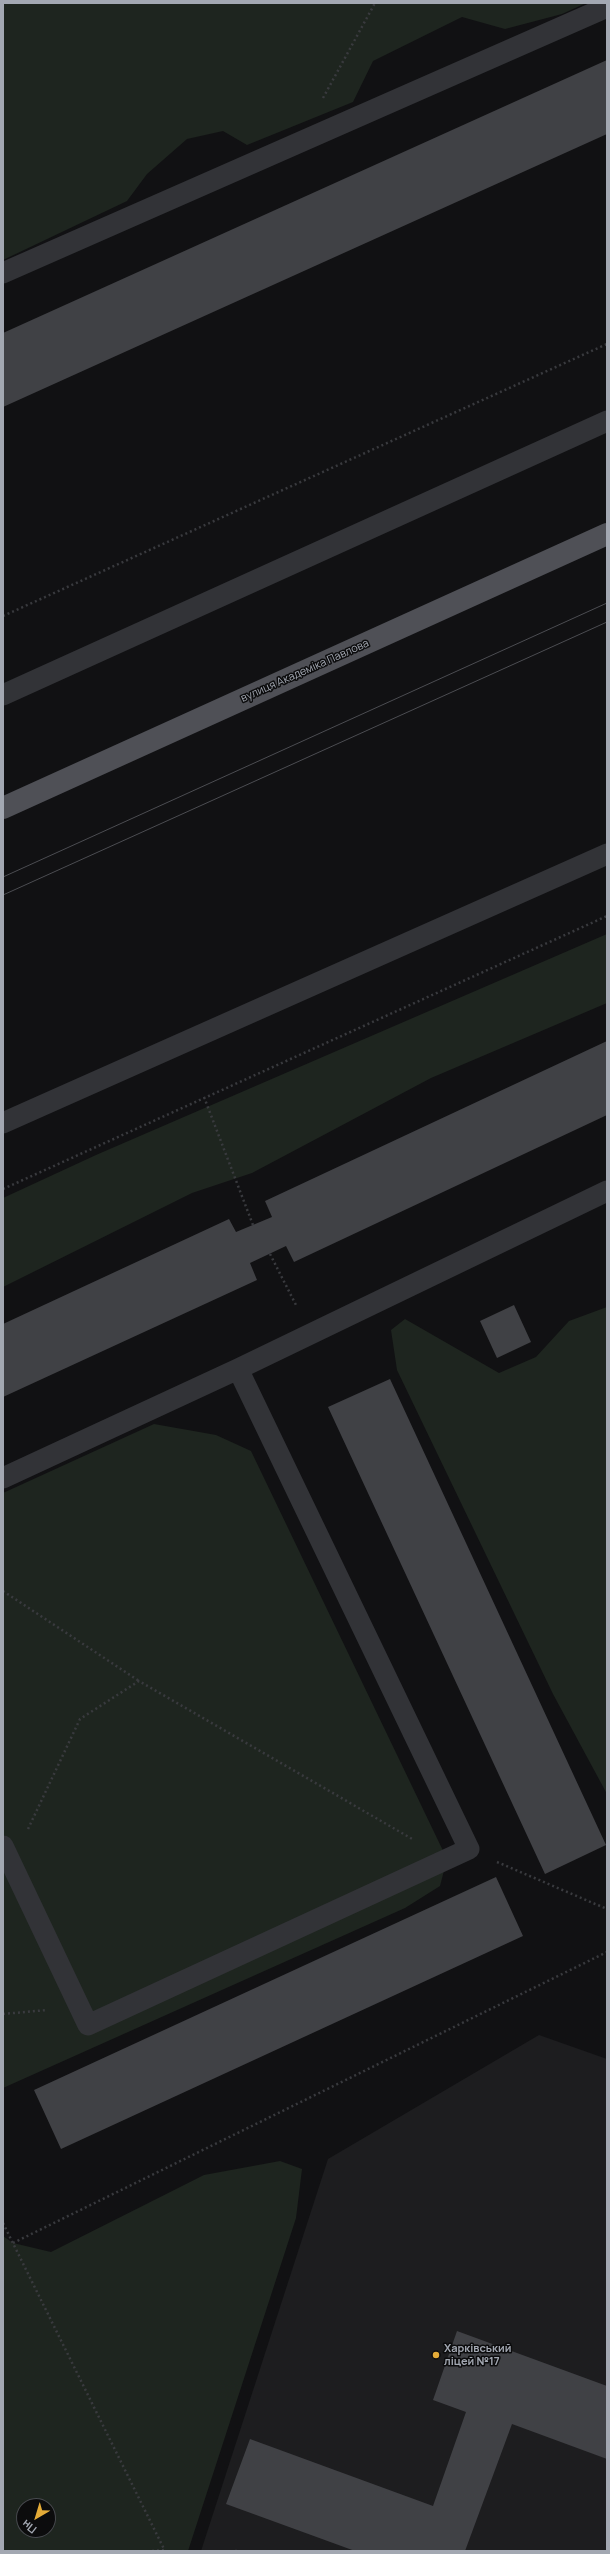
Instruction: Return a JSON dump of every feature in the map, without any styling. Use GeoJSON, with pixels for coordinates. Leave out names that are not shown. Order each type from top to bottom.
{"type":"FeatureCollection","features":[{"type":"Feature","properties":{"kind":"main road","name":"вулиця Академіка Павлова"},"geometry":{"type":"LineString","coordinates":[[3,808],[607,534]]}},
{"type":"Feature","properties":{"kind":"lane"},"geometry":{"type":"LineString","coordinates":[[3,272],[607,7]]}},
{"type":"Feature","properties":{"kind":"lane"},"geometry":{"type":"LineString","coordinates":[[3,695],[607,421]]}},
{"type":"Feature","properties":{"kind":"lane"},"geometry":{"type":"LineString","coordinates":[[3,1123],[607,854]]}},
{"type":"Feature","properties":{"kind":"lane"},"geometry":{"type":"LineString","coordinates":[[3,1478],[312,1334],[607,1191]]}},
{"type":"Feature","properties":{"kind":"lane"},"geometry":{"type":"LineString","coordinates":[[7,1855],[88,2025],[469,1850],[238,1369]]}},
{"type":"Feature","properties":{"kind":"path"},"geometry":{"type":"LineString","coordinates":[[322,101],[375,3]]}},
{"type":"Feature","properties":{"kind":"path"},"geometry":{"type":"LineString","coordinates":[[3,616],[607,344]]}},
{"type":"Feature","properties":{"kind":"path"},"geometry":{"type":"LineString","coordinates":[[3,1189],[607,916]]}},
{"type":"Feature","properties":{"kind":"path"},"geometry":{"type":"LineString","coordinates":[[204,1097],[253,1225]]}},
{"type":"Feature","properties":{"kind":"path"},"geometry":{"type":"LineString","coordinates":[[270,1254],[312,1334]]}},
{"type":"Feature","properties":{"kind":"path"},"geometry":{"type":"LineString","coordinates":[[3,1591],[140,1681],[448,1859]]}},
{"type":"Feature","properties":{"kind":"path"},"geometry":{"type":"LineString","coordinates":[[7,1855],[80,1719],[140,1681]]}},
{"type":"Feature","properties":{"kind":"path"},"geometry":{"type":"LineString","coordinates":[[469,1850],[607,1909]]}},
{"type":"Feature","properties":{"kind":"path"},"geometry":{"type":"LineString","coordinates":[[13,2242],[607,1952]]}},
{"type":"Feature","properties":{"kind":"path"},"geometry":{"type":"LineString","coordinates":[[3,2014],[80,2007]]}},
{"type":"Feature","properties":{"kind":"path"},"geometry":{"type":"LineString","coordinates":[[3,2223],[164,2550],[152,2551]]}},
{"type":"Feature","properties":{"kind":"path"},"geometry":{"type":"LineString","coordinates":[[235,2551],[240,2551]]}},
{"type":"Feature","properties":{"kind":"shaded area"},"geometry":{"type":"Polygon","coordinates":[[[3,3],[586,3],[562,14],[505,29],[462,17],[373,61],[353,102],[247,145],[223,131],[187,139],[147,174],[127,201],[3,260],[3,3]]]}},
{"type":"Feature","properties":{"kind":"shaded area"},"geometry":{"type":"Polygon","coordinates":[[[607,934],[607,1003],[431,1078],[252,1173],[192,1193],[3,1287],[3,1198],[96,1155],[607,934]]]}},
{"type":"Feature","properties":{"kind":"shaded area"},"geometry":{"type":"Polygon","coordinates":[[[607,1307],[607,1794],[553,1694],[397,1370],[391,1330],[405,1319],[499,1373],[536,1357],[569,1321],[607,1307]]]}},
{"type":"Feature","properties":{"kind":"shaded area"},"geometry":{"type":"Polygon","coordinates":[[[154,1424],[216,1435],[251,1451],[447,1859],[440,1886],[405,1908],[3,2088],[3,1493],[154,1424]]]}},
{"type":"Feature","properties":{"kind":"shaded area","name":"Харківський ліцей №17"},"geometry":{"type":"Polygon","coordinates":[[[539,2035],[607,2059],[607,2551],[201,2551],[328,2159],[539,2035]]]}},
{"type":"Feature","properties":{"kind":"shaded area"},"geometry":{"type":"Polygon","coordinates":[[[280,2161],[302,2169],[296,2218],[188,2551],[3,2551],[3,2236],[13,2243],[51,2252],[204,2175],[280,2161]]]}},
{"type":"Feature","properties":{"kind":"building"},"geometry":{"type":"Polygon","coordinates":[[[607,60],[607,134],[3,407],[3,333],[607,60]]]}},
{"type":"Feature","properties":{"kind":"building"},"geometry":{"type":"Polygon","coordinates":[[[607,1041],[607,1115],[294,1262],[286,1246],[250,1263],[257,1280],[3,1397],[3,1324],[229,1219],[236,1232],[272,1217],[265,1201],[607,1041]]]}},
{"type":"Feature","properties":{"kind":"building"},"geometry":{"type":"Polygon","coordinates":[[[514,1305],[531,1342],[497,1358],[480,1321],[514,1305]]]}},
{"type":"Feature","properties":{"kind":"building"},"geometry":{"type":"Polygon","coordinates":[[[390,1379],[606,1845],[545,1874],[328,1407],[390,1379]]]}},
{"type":"Feature","properties":{"kind":"building"},"geometry":{"type":"Polygon","coordinates":[[[496,1877],[523,1936],[61,2149],[34,2090],[496,1877]]]}},
{"type":"Feature","properties":{"kind":"building"},"geometry":{"type":"Polygon","coordinates":[[[457,2331],[607,2386],[607,2459],[512,2424],[465,2551],[355,2551],[226,2504],[250,2439],[433,2506],[466,2412],[433,2400],[457,2331]]]}},
{"type":"Feature","properties":{"kind":"tram line"},"geometry":{"type":"LineString","coordinates":[[3,877],[607,603]]}},
{"type":"Feature","properties":{"kind":"tram line"},"geometry":{"type":"LineString","coordinates":[[3,895],[607,622]]}},
{"type":"Feature","properties":{"kind":"place","name":"Харківський ліцей №17"},"geometry":{"type":"Point","coordinates":[436,2355]}}]}
